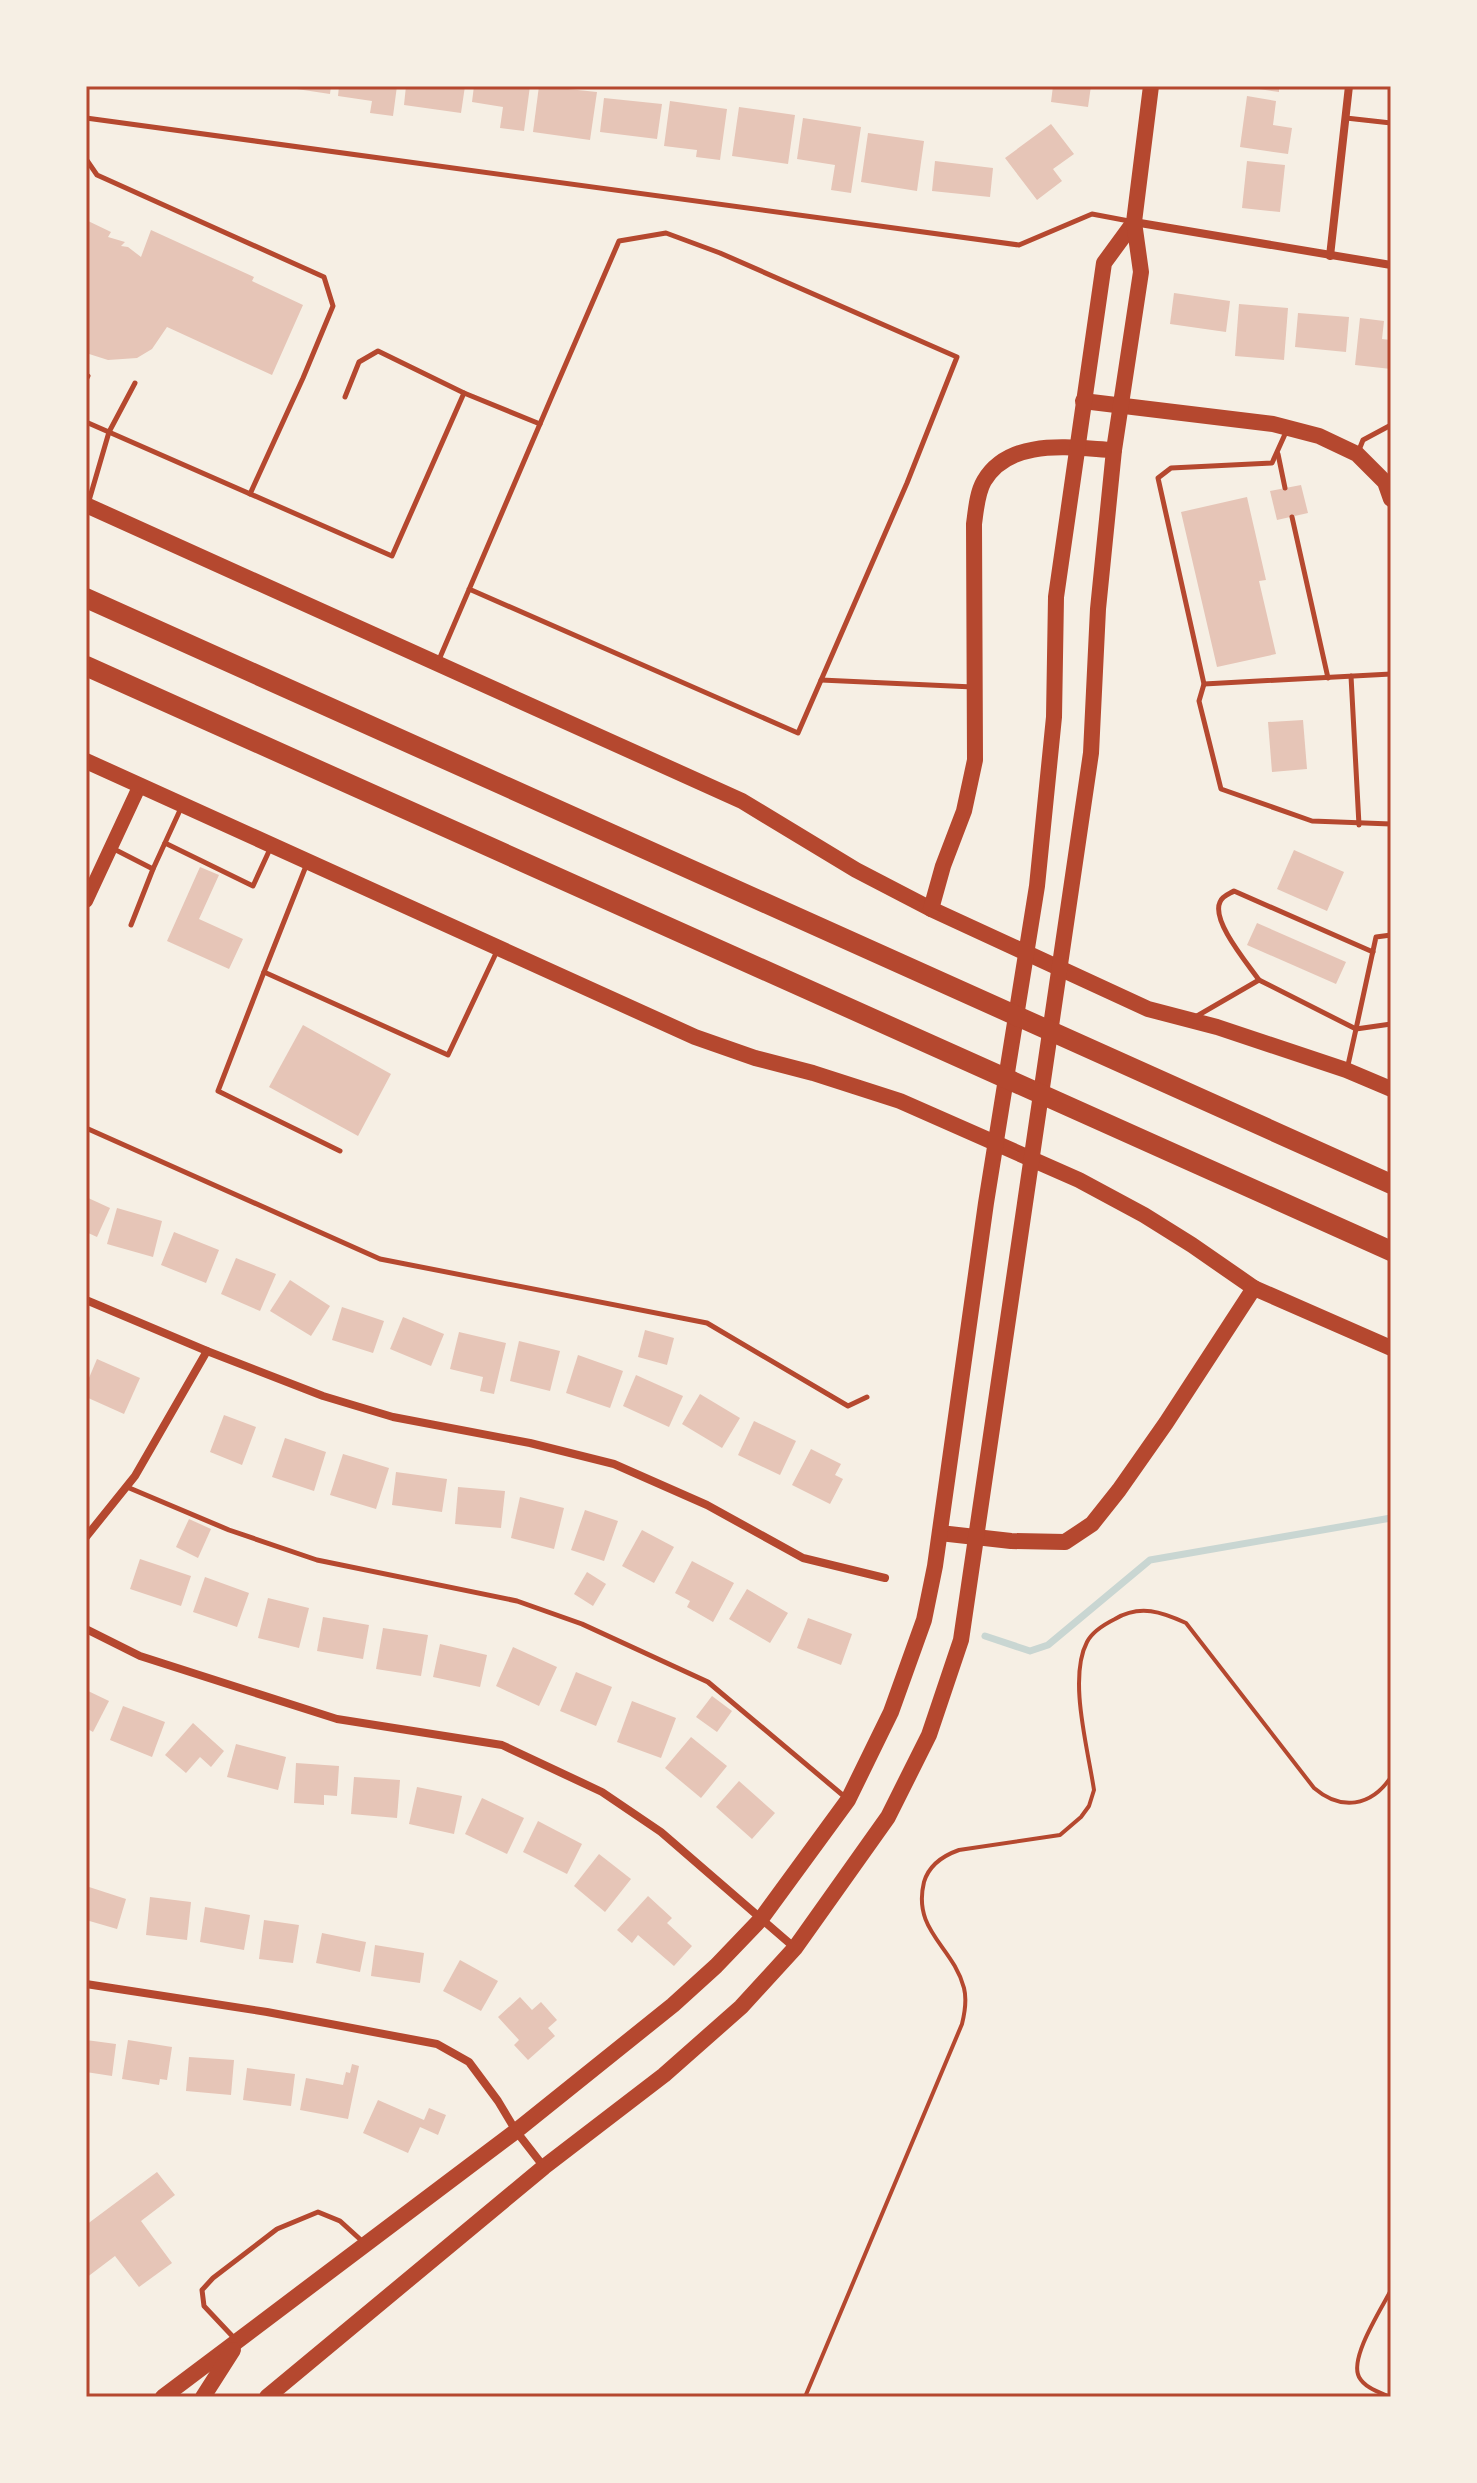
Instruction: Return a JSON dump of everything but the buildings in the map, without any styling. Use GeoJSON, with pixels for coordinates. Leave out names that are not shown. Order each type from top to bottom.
{"type":"FeatureCollection","features":[{"type":"Feature","properties":{"kind":"highway"},"geometry":{"type":"LineString","coordinates":[[86,598],[1391,1184]]}},
{"type":"Feature","properties":{"kind":"highway"},"geometry":{"type":"LineString","coordinates":[[86,666],[1391,1251]]}},
{"type":"Feature","properties":{"kind":"main road"},"geometry":{"type":"LineString","coordinates":[[267,2397],[544,2167],[664,2075],[741,2007],[795,1948],[888,1817],[929,1735],[961,1640],[1091,753],[1098,609],[1114,450],[1141,272],[1134,222],[1151,86]]}},
{"type":"Feature","properties":{"kind":"main road"},"geometry":{"type":"LineString","coordinates":[[163,2397],[516,2131],[673,2005],[716,1966],[761,1919],[848,1800],[891,1712],[924,1620],[940,1533],[986,1203],[1037,886],[1054,717],[1056,597],[1104,263],[1134,222]]}},
{"type":"Feature","properties":{"kind":"main road"},"geometry":{"type":"LineString","coordinates":[[1083,401],[1273,424],[1319,436],[1357,454],[1385,482],[1391,499]]}},
{"type":"Feature","properties":{"kind":"main road"},"geometry":{"type":"LineString","coordinates":[[931,909],[964,811],[975,760],[974,524],[984,481],[999,464],[1017,453],[1036,449],[1114,450]]}},
{"type":"Feature","properties":{"kind":"main road"},"geometry":{"type":"LineString","coordinates":[[87,505],[742,801],[856,870],[931,909],[1148,1009],[1217,1027],[1346,1070],[1391,1089]]}},
{"type":"Feature","properties":{"kind":"main road"},"geometry":{"type":"LineString","coordinates":[[86,761],[695,1037],[900,1101],[1079,1180],[1144,1215],[1254,1288],[1391,1348]]}},
{"type":"Feature","properties":{"kind":"main road"},"geometry":{"type":"LineString","coordinates":[[940,1533],[1043,1543],[1065,1542],[1092,1524],[1127,1479],[1254,1288]]}},
{"type":"Feature","properties":{"kind":"main road"},"geometry":{"type":"LineString","coordinates":[[203,2397],[238,2342]]}},
{"type":"Feature","properties":{"kind":"street"},"geometry":{"type":"LineString","coordinates":[[1330,256],[1349,86]]}},
{"type":"Feature","properties":{"kind":"street"},"geometry":{"type":"LineString","coordinates":[[1134,222],[1391,265]]}},
{"type":"Feature","properties":{"kind":"street"},"geometry":{"type":"LineString","coordinates":[[86,901],[140,785]]}},
{"type":"Feature","properties":{"kind":"street"},"geometry":{"type":"LineString","coordinates":[[86,1300],[323,1396],[393,1417],[530,1443],[614,1464],[707,1505],[803,1558],[885,1578]]}},
{"type":"Feature","properties":{"kind":"street"},"geometry":{"type":"LineString","coordinates":[[86,1537],[135,1476],[207,1351]]}},
{"type":"Feature","properties":{"kind":"street"},"geometry":{"type":"LineString","coordinates":[[86,1629],[140,1656],[337,1719],[502,1745],[602,1792],[661,1832],[795,1948]]}},
{"type":"Feature","properties":{"kind":"street"},"geometry":{"type":"LineString","coordinates":[[86,1984],[267,2012],[437,2044],[469,2062],[544,2167]]}},
{"type":"Feature","properties":{"kind":"lane"},"geometry":{"type":"LineString","coordinates":[[86,118],[1019,245],[1092,214],[1134,222]]}},
{"type":"Feature","properties":{"kind":"lane"},"geometry":{"type":"LineString","coordinates":[[1346,118],[1391,123]]}},
{"type":"Feature","properties":{"kind":"lane"},"geometry":{"type":"LineString","coordinates":[[86,159],[97,175],[324,277],[333,306],[250,494]]}},
{"type":"Feature","properties":{"kind":"lane"},"geometry":{"type":"LineString","coordinates":[[437,663],[619,241],[666,233],[957,357],[907,483],[798,733],[469,589]]}},
{"type":"Feature","properties":{"kind":"lane"},"geometry":{"type":"LineString","coordinates":[[345,397],[359,362],[378,351],[464,393],[540,424]]}},
{"type":"Feature","properties":{"kind":"lane"},"geometry":{"type":"LineString","coordinates":[[87,505],[109,432],[135,383]]}},
{"type":"Feature","properties":{"kind":"lane"},"geometry":{"type":"LineString","coordinates":[[86,422],[392,556],[464,393]]}},
{"type":"Feature","properties":{"kind":"lane"},"geometry":{"type":"LineString","coordinates":[[1357,454],[1363,440],[1391,425]]}},
{"type":"Feature","properties":{"kind":"lane"},"geometry":{"type":"LineString","coordinates":[[1288,428],[1272,463],[1171,468],[1158,478],[1204,684],[1199,701],[1221,789],[1312,821],[1391,824]]}},
{"type":"Feature","properties":{"kind":"lane"},"geometry":{"type":"LineString","coordinates":[[1277,451],[1285,488]]}},
{"type":"Feature","properties":{"kind":"lane"},"geometry":{"type":"LineString","coordinates":[[1292,517],[1328,678]]}},
{"type":"Feature","properties":{"kind":"lane"},"geometry":{"type":"LineString","coordinates":[[1204,684],[1391,674]]}},
{"type":"Feature","properties":{"kind":"lane"},"geometry":{"type":"LineString","coordinates":[[1351,676],[1359,825]]}},
{"type":"Feature","properties":{"kind":"lane"},"geometry":{"type":"LineString","coordinates":[[821,680],[974,687]]}},
{"type":"Feature","properties":{"kind":"lane"},"geometry":{"type":"LineString","coordinates":[[131,925],[183,805]]}},
{"type":"Feature","properties":{"kind":"lane"},"geometry":{"type":"LineString","coordinates":[[165,843],[253,886],[271,845]]}},
{"type":"Feature","properties":{"kind":"lane"},"geometry":{"type":"LineString","coordinates":[[111,848],[153,869]]}},
{"type":"Feature","properties":{"kind":"lane"},"geometry":{"type":"LineString","coordinates":[[308,861],[218,1091],[340,1151]]}},
{"type":"Feature","properties":{"kind":"lane"},"geometry":{"type":"LineString","coordinates":[[1373,952],[1234,891],[1219,904],[1221,925],[1259,980],[1356,1029],[1391,1024]]}},
{"type":"Feature","properties":{"kind":"lane"},"geometry":{"type":"LineString","coordinates":[[1346,1070],[1376,937],[1391,935]]}},
{"type":"Feature","properties":{"kind":"lane"},"geometry":{"type":"LineString","coordinates":[[264,972],[448,1055],[499,948]]}},
{"type":"Feature","properties":{"kind":"lane"},"geometry":{"type":"LineString","coordinates":[[1189,1020],[1259,980]]}},
{"type":"Feature","properties":{"kind":"lane"},"geometry":{"type":"LineString","coordinates":[[86,1128],[380,1259],[707,1323],[848,1406],[867,1397]]}},
{"type":"Feature","properties":{"kind":"lane"},"geometry":{"type":"LineString","coordinates":[[127,1487],[229,1530],[317,1560],[517,1601],[582,1624],[708,1682],[848,1800]]}},
{"type":"Feature","properties":{"kind":"lane"},"geometry":{"type":"LineString","coordinates":[[238,2342],[204,2306],[202,2290],[277,2229],[318,2212],[340,2221],[366,2245]]}},
{"type":"Feature","properties":{"kind":"path"},"geometry":{"type":"LineString","coordinates":[[805,2397],[962,2024],[966,2007],[964,1988],[957,1971],[925,1922],[922,1906],[926,1876],[946,1855],[959,1850],[1060,1835],[1089,1806],[1094,1790],[1078,1684],[1079,1664],[1088,1639],[1119,1616],[1135,1610],[1168,1614],[1186,1623],[1322,1795],[1339,1802],[1357,1802],[1374,1796],[1391,1777]]}},
{"type":"Feature","properties":{"kind":"path"},"geometry":{"type":"LineString","coordinates":[[1390,2397],[1370,2388],[1360,2379],[1357,2359],[1391,2290]]}},
{"type":"Feature","properties":{"kind":"waterway"},"geometry":{"type":"LineString","coordinates":[[985,1636],[1030,1651],[1048,1645],[1150,1560],[1391,1518]]}}]}
